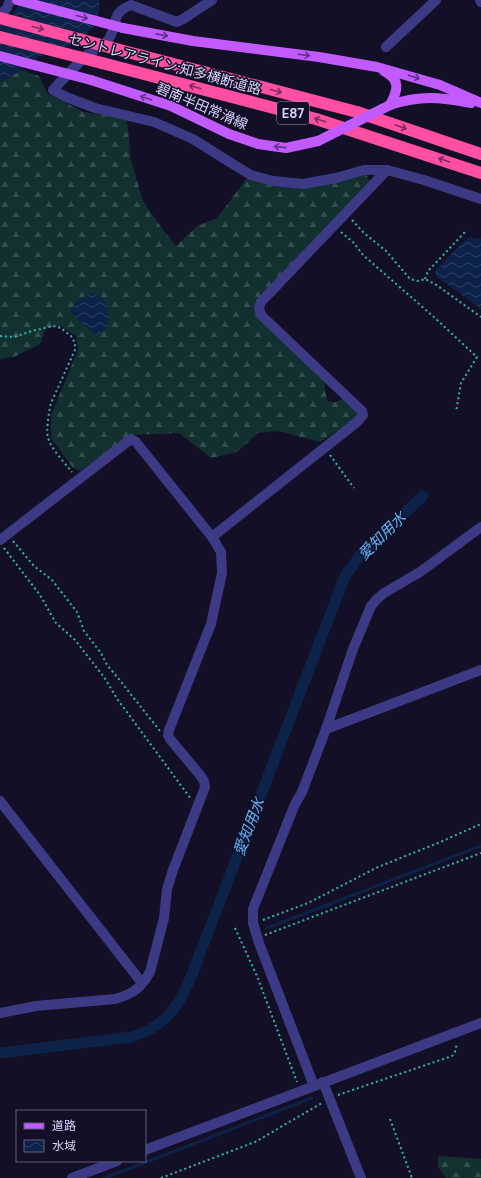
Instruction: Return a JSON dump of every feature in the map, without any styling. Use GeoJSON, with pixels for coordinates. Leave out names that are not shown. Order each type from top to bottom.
{"type":"FeatureCollection","features":[{"type":"Feature","properties":{"kind":"highway","name":"セントレアライン;知多横断道路"},"geometry":{"type":"LineString","coordinates":[[0,17],[357,112],[481,154]]}},
{"type":"Feature","properties":{"kind":"highway","name":"セントレアライン;知多横断道路"},"geometry":{"type":"LineString","coordinates":[[0,37],[316,119],[481,173]]}},
{"type":"Feature","properties":{"kind":"main road","name":"碧南半田常滑線"},"geometry":{"type":"LineString","coordinates":[[17,0],[123,28],[193,41],[319,57],[376,67],[440,85],[481,104]]}},
{"type":"Feature","properties":{"kind":"main road","name":"碧南半田常滑線"},"geometry":{"type":"LineString","coordinates":[[0,56],[91,80],[171,106],[229,134],[258,144],[286,148],[318,141],[390,104],[415,98],[438,97],[481,104]]}},
{"type":"Feature","properties":{"kind":"main road","name":"碧南半田常滑線"},"geometry":{"type":"LineString","coordinates":[[376,67],[391,75],[395,81],[397,88],[390,104]]}},
{"type":"Feature","properties":{"kind":"street"},"geometry":{"type":"LineString","coordinates":[[0,17],[7,8],[10,0]]}},
{"type":"Feature","properties":{"kind":"street"},"geometry":{"type":"LineString","coordinates":[[212,0],[183,20],[177,22],[131,5],[124,8],[117,15],[111,37],[106,43],[88,54],[53,90],[66,97],[95,108],[154,122],[193,139],[251,175],[273,181],[303,184],[336,178],[364,170],[387,170],[424,180],[481,199]]}},
{"type":"Feature","properties":{"kind":"street"},"geometry":{"type":"LineString","coordinates":[[386,47],[436,0]]}},
{"type":"Feature","properties":{"kind":"street"},"geometry":{"type":"LineString","coordinates":[[212,537],[362,417],[363,412],[261,315],[258,308],[261,302],[387,170]]}},
{"type":"Feature","properties":{"kind":"street"},"geometry":{"type":"LineString","coordinates":[[0,1013],[36,1006],[127,996],[136,991],[150,972],[164,918],[168,889],[173,870],[205,787],[204,781],[168,735],[211,624],[222,573],[221,552],[212,537],[136,442],[131,439],[2,539]]}},
{"type":"Feature","properties":{"kind":"street"},"geometry":{"type":"LineString","coordinates":[[361,1178],[330,1099],[319,1084],[258,938],[253,924],[253,908],[295,804],[302,792],[326,729],[353,649],[371,606],[384,593],[420,572],[481,527]]}},
{"type":"Feature","properties":{"kind":"street"},"geometry":{"type":"LineString","coordinates":[[326,729],[481,670]]}},
{"type":"Feature","properties":{"kind":"street"},"geometry":{"type":"LineString","coordinates":[[0,801],[142,983]]}},
{"type":"Feature","properties":{"kind":"street"},"geometry":{"type":"LineString","coordinates":[[146,1150],[481,1023]]}},
{"type":"Feature","properties":{"kind":"street"},"geometry":{"type":"LineString","coordinates":[[72,1178],[114,1162]]}},
{"type":"Feature","properties":{"kind":"path"},"geometry":{"type":"LineString","coordinates":[[346,214],[364,233],[386,251],[410,279],[418,281],[425,279],[435,284],[481,317]]}},
{"type":"Feature","properties":{"kind":"path"},"geometry":{"type":"LineString","coordinates":[[335,225],[364,255],[435,318],[476,357],[461,383],[456,412]]}},
{"type":"Feature","properties":{"kind":"path"},"geometry":{"type":"LineString","coordinates":[[425,279],[428,271],[466,231]]}},
{"type":"Feature","properties":{"kind":"path"},"geometry":{"type":"LineString","coordinates":[[0,336],[14,337],[53,326],[61,328],[71,336],[75,343],[75,350],[51,403],[49,412],[48,437],[56,452],[78,479]]}},
{"type":"Feature","properties":{"kind":"path"},"geometry":{"type":"LineString","coordinates":[[324,446],[354,488]]}},
{"type":"Feature","properties":{"kind":"path"},"geometry":{"type":"LineString","coordinates":[[2,539],[52,580],[77,612],[82,626],[101,653],[110,670],[118,678],[158,730],[168,735]]}},
{"type":"Feature","properties":{"kind":"path"},"geometry":{"type":"LineString","coordinates":[[2,539],[40,595],[56,623],[75,640],[104,677],[118,700],[198,808]]}},
{"type":"Feature","properties":{"kind":"path"},"geometry":{"type":"LineString","coordinates":[[253,924],[308,903],[378,867],[481,824]]}},
{"type":"Feature","properties":{"kind":"path"},"geometry":{"type":"LineString","coordinates":[[258,938],[481,853]]}},
{"type":"Feature","properties":{"kind":"path"},"geometry":{"type":"LineString","coordinates":[[235,928],[257,976],[300,1091]]}},
{"type":"Feature","properties":{"kind":"path"},"geometry":{"type":"LineString","coordinates":[[161,1178],[255,1142],[330,1099],[452,1056],[455,1052],[457,1042],[456,1032]]}},
{"type":"Feature","properties":{"kind":"path"},"geometry":{"type":"LineString","coordinates":[[390,1119],[412,1178]]}},
{"type":"Feature","properties":{"kind":"green space"},"geometry":{"type":"Polygon","coordinates":[[[22,70],[39,76],[48,94],[84,112],[127,119],[131,160],[143,201],[176,246],[197,226],[217,218],[247,178],[273,186],[303,189],[366,174],[371,183],[256,309],[324,380],[327,401],[335,402],[344,398],[359,413],[350,423],[320,442],[278,431],[258,433],[237,452],[211,458],[179,433],[132,435],[80,471],[73,468],[51,438],[51,415],[78,350],[76,336],[61,326],[46,328],[40,344],[14,357],[0,359],[0,82],[22,70]]]}},
{"type":"Feature","properties":{"kind":"green space"},"geometry":{"type":"Polygon","coordinates":[[[438,1156],[481,1159],[481,1178],[446,1178],[438,1167],[438,1156]]]}},
{"type":"Feature","properties":{"kind":"water"},"geometry":{"type":"Polygon","coordinates":[[[20,0],[99,0],[99,12],[94,26],[66,48],[40,56],[22,70],[0,82],[0,25],[7,20],[17,8],[20,0]]]}},
{"type":"Feature","properties":{"kind":"water"},"geometry":{"type":"Polygon","coordinates":[[[468,237],[481,239],[481,309],[436,276],[435,271],[468,237]]]}},
{"type":"Feature","properties":{"kind":"water"},"geometry":{"type":"Polygon","coordinates":[[[94,293],[104,300],[107,306],[109,319],[104,331],[99,335],[94,334],[70,312],[73,306],[80,300],[87,295],[94,293]]]}},
{"type":"Feature","properties":{"kind":"waterway","name":"愛知用水"},"geometry":{"type":"LineString","coordinates":[[0,1053],[131,1037],[153,1028],[169,1015],[181,998],[191,977],[345,576],[362,553],[423,496]]}},
{"type":"Feature","properties":{"kind":"waterway"},"geometry":{"type":"LineString","coordinates":[[267,928],[481,846]]}},
{"type":"Feature","properties":{"kind":"waterway"},"geometry":{"type":"LineString","coordinates":[[105,1178],[312,1098]]}}]}
